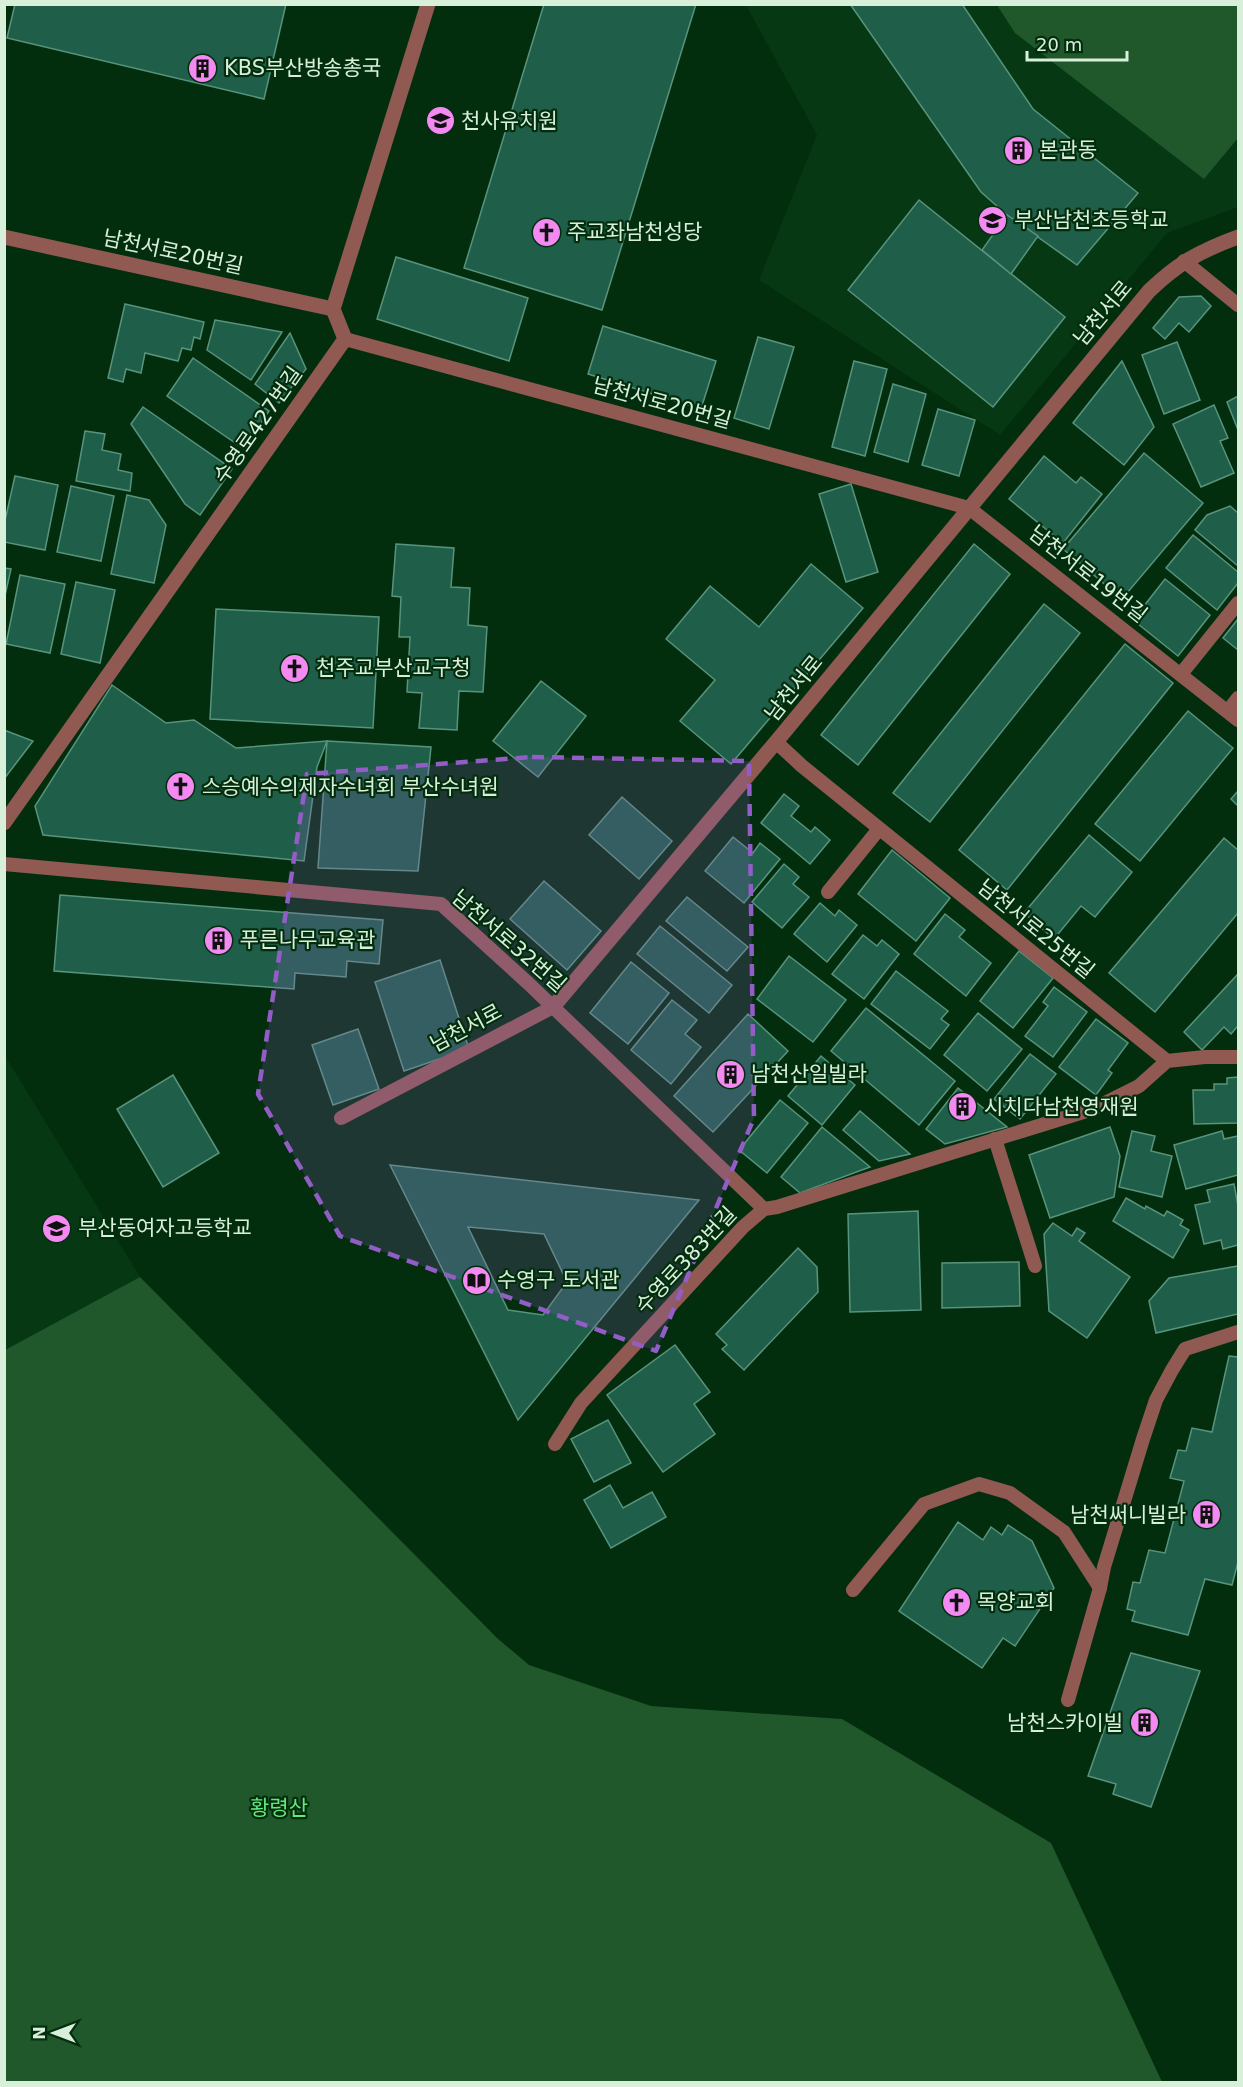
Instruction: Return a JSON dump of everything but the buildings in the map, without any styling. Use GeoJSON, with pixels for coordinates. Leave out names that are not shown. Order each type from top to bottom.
{"type":"FeatureCollection","features":[{"type":"Feature","properties":{"kind":"street"},"geometry":{"type":"LineString","coordinates":[[345,339],[333,309],[428,4]]}},
{"type":"Feature","properties":{"kind":"street","name":"남천서로20번길"},"geometry":{"type":"LineString","coordinates":[[4,237],[333,309]]}},
{"type":"Feature","properties":{"kind":"street","name":"남천서로"},"geometry":{"type":"LineString","coordinates":[[553,1006],[776,742],[1149,291],[1167,273],[1184,261],[1211,247],[1239,237]]}},
{"type":"Feature","properties":{"kind":"street","name":"수영로427번길"},"geometry":{"type":"LineString","coordinates":[[4,823],[345,339]]}},
{"type":"Feature","properties":{"kind":"lane"},"geometry":{"type":"LineString","coordinates":[[1184,261],[1239,305]]}},
{"type":"Feature","properties":{"kind":"lane","name":"남천서로20번길"},"geometry":{"type":"LineString","coordinates":[[345,339],[969,508]]}},
{"type":"Feature","properties":{"kind":"lane","name":"남천서로19번길"},"geometry":{"type":"LineString","coordinates":[[969,508],[1233,715],[1239,698]]}},
{"type":"Feature","properties":{"kind":"lane"},"geometry":{"type":"LineString","coordinates":[[1181,674],[1239,603]]}},
{"type":"Feature","properties":{"kind":"lane","name":"남천서로25번길"},"geometry":{"type":"LineString","coordinates":[[776,742],[879,829],[1167,1061]]}},
{"type":"Feature","properties":{"kind":"lane"},"geometry":{"type":"LineString","coordinates":[[828,892],[879,829]]}},
{"type":"Feature","properties":{"kind":"lane","name":"남천서로32번길"},"geometry":{"type":"LineString","coordinates":[[4,864],[441,904],[553,1006],[764,1209]]}},
{"type":"Feature","properties":{"kind":"lane","name":"남천서로"},"geometry":{"type":"LineString","coordinates":[[341,1118],[553,1006]]}},
{"type":"Feature","properties":{"kind":"lane"},"geometry":{"type":"LineString","coordinates":[[1167,1061],[1205,1057],[1239,1057]]}},
{"type":"Feature","properties":{"kind":"lane","name":"수영로383번길"},"geometry":{"type":"LineString","coordinates":[[555,1444],[581,1403],[743,1227],[764,1209],[777,1207],[1094,1109],[1139,1086],[1167,1061]]}},
{"type":"Feature","properties":{"kind":"lane"},"geometry":{"type":"LineString","coordinates":[[995,1139],[1035,1266]]}},
{"type":"Feature","properties":{"kind":"lane"},"geometry":{"type":"LineString","coordinates":[[1068,1700],[1104,1567],[1156,1400],[1185,1349],[1239,1332]]}},
{"type":"Feature","properties":{"kind":"lane"},"geometry":{"type":"LineString","coordinates":[[853,1590],[924,1504],[979,1484],[1010,1493],[1064,1532],[1100,1588]]}},
{"type":"Feature","properties":{"kind":"highlighted area"},"geometry":{"type":"Polygon","coordinates":[[[532,757],[749,761],[754,1118],[656,1351],[340,1236],[258,1094],[307,774],[532,757]]]}},
{"type":"Feature","properties":{"kind":"shaded area","name":"부산남천초등학교"},"geometry":{"type":"Polygon","coordinates":[[[746,5],[1238,5],[1238,207],[1167,233],[1000,435],[759,280],[817,135],[746,5]]]}},
{"type":"Feature","properties":{"kind":"shaded area","name":"부산동여자고등학교"},"geometry":{"type":"Polygon","coordinates":[[[4,1054],[140,1277],[5,1350],[4,1350],[4,1054]]]}},
{"type":"Feature","properties":{"kind":"green space"},"geometry":{"type":"Polygon","coordinates":[[[997,5],[1238,5],[1238,138],[1204,179],[1015,33],[997,5]]]}},
{"type":"Feature","properties":{"kind":"green space","name":"황령산"},"geometry":{"type":"Polygon","coordinates":[[[140,1277],[497,1638],[529,1665],[651,1706],[842,1719],[1051,1843],[1162,2082],[5,2082],[5,1350],[140,1277]]]}},
{"type":"Feature","properties":{"kind":"place","name":"KBS부산방송총국"},"geometry":{"type":"Point","coordinates":[203,68]}},
{"type":"Feature","properties":{"kind":"place","name":"천사유치원"},"geometry":{"type":"Point","coordinates":[440,121]}},
{"type":"Feature","properties":{"kind":"place","name":"본관동"},"geometry":{"type":"Point","coordinates":[1018,150]}},
{"type":"Feature","properties":{"kind":"place","name":"부산남천초등학교"},"geometry":{"type":"Point","coordinates":[993,220]}},
{"type":"Feature","properties":{"kind":"place","name":"주교좌남천성당"},"geometry":{"type":"Point","coordinates":[546,232]}},
{"type":"Feature","properties":{"kind":"place","name":"천주교부산교구청"},"geometry":{"type":"Point","coordinates":[295,668]}},
{"type":"Feature","properties":{"kind":"place","name":"스승예수의제자수녀회 부산수녀원"},"geometry":{"type":"Point","coordinates":[181,787]}},
{"type":"Feature","properties":{"kind":"place","name":"푸른나무교육관"},"geometry":{"type":"Point","coordinates":[219,940]}},
{"type":"Feature","properties":{"kind":"place","name":"남천산일빌라"},"geometry":{"type":"Point","coordinates":[730,1074]}},
{"type":"Feature","properties":{"kind":"place","name":"시치다남천영재원"},"geometry":{"type":"Point","coordinates":[963,1107]}},
{"type":"Feature","properties":{"kind":"place","name":"부산동여자고등학교"},"geometry":{"type":"Point","coordinates":[57,1228]}},
{"type":"Feature","properties":{"kind":"place","name":"수영구 도서관"},"geometry":{"type":"Point","coordinates":[476,1280]}},
{"type":"Feature","properties":{"kind":"place","name":"남천써니빌라"},"geometry":{"type":"Point","coordinates":[1207,1515]}},
{"type":"Feature","properties":{"kind":"place","name":"목양교회"},"geometry":{"type":"Point","coordinates":[956,1602]}},
{"type":"Feature","properties":{"kind":"place","name":"남천스카이빌"},"geometry":{"type":"Point","coordinates":[1144,1723]}}]}
